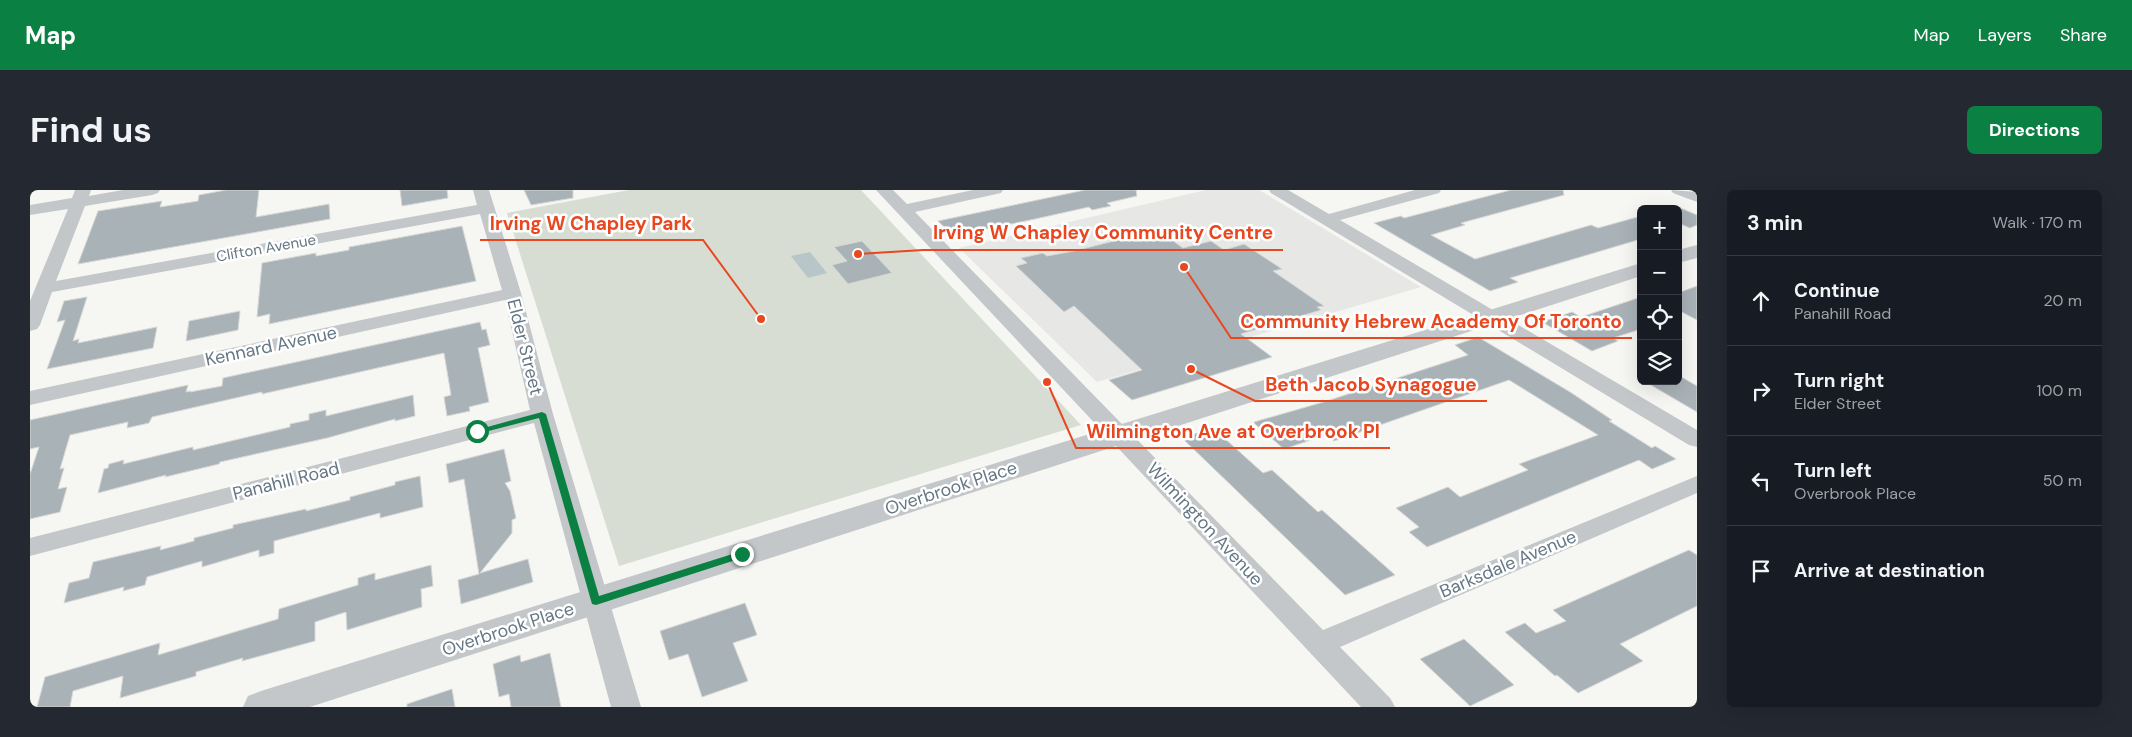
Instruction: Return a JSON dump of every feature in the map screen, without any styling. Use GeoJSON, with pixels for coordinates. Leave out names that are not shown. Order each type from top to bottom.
{"type":"FeatureCollection","features":[{"type":"Feature","properties":{"kind":"street"},"geometry":{"type":"LineString","coordinates":[[30,210],[81,196],[152,190]]}},
{"type":"Feature","properties":{"kind":"street","name":"Wilmington Avenue"},"geometry":{"type":"LineString","coordinates":[[884,190],[1380,707]]}},
{"type":"Feature","properties":{"kind":"street"},"geometry":{"type":"LineString","coordinates":[[903,210],[995,190]]}},
{"type":"Feature","properties":{"kind":"street"},"geometry":{"type":"LineString","coordinates":[[1277,190],[1327,218],[1697,440]]}},
{"type":"Feature","properties":{"kind":"street"},"geometry":{"type":"LineString","coordinates":[[1327,218],[1433,190]]}},
{"type":"Feature","properties":{"kind":"street"},"geometry":{"type":"LineString","coordinates":[[1679,190],[1697,198]]}},
{"type":"Feature","properties":{"kind":"street"},"geometry":{"type":"LineString","coordinates":[[30,325],[81,196]]}},
{"type":"Feature","properties":{"kind":"street","name":"Clifton Avenue"},"geometry":{"type":"LineString","coordinates":[[46,288],[484,199]]}},
{"type":"Feature","properties":{"kind":"street","name":"Elder Street"},"geometry":{"type":"LineString","coordinates":[[484,199],[512,293],[542,414],[626,707]]}},
{"type":"Feature","properties":{"kind":"street"},"geometry":{"type":"LineString","coordinates":[[1682,256],[1697,252]]}},
{"type":"Feature","properties":{"kind":"street","name":"Overbrook Place"},"geometry":{"type":"LineString","coordinates":[[261,707],[1637,270]]}},
{"type":"Feature","properties":{"kind":"street","name":"Kennard Avenue"},"geometry":{"type":"LineString","coordinates":[[30,398],[512,293]]}},
{"type":"Feature","properties":{"kind":"street","name":"Panahill Road"},"geometry":{"type":"LineString","coordinates":[[30,547],[542,414]]}},
{"type":"Feature","properties":{"kind":"street","name":"Barksdale Avenue"},"geometry":{"type":"LineString","coordinates":[[1318,644],[1697,484]]}},
{"type":"Feature","properties":{"kind":"shaded area"},"geometry":{"type":"Polygon","coordinates":[[[629,190],[861,190],[1081,425],[619,566],[507,213],[629,190]]]}},
{"type":"Feature","properties":{"kind":"shaded area"},"geometry":{"type":"Polygon","coordinates":[[[1206,190],[1259,190],[1421,287],[1097,382],[959,248],[1206,190]]]}},
{"type":"Feature","properties":{"kind":"shaded area"},"geometry":{"type":"Polygon","coordinates":[[[810,252],[827,273],[808,278],[791,256],[810,252]]]}},
{"type":"Feature","properties":{"kind":"building"},"geometry":{"type":"Polygon","coordinates":[[[226,190],[259,190],[256,217],[329,204],[330,219],[78,264],[98,211],[162,201],[160,207],[198,201],[199,195],[226,190]]]}},
{"type":"Feature","properties":{"kind":"building"},"geometry":{"type":"Polygon","coordinates":[[[400,190],[447,190],[448,198],[402,206],[400,190]]]}},
{"type":"Feature","properties":{"kind":"building"},"geometry":{"type":"Polygon","coordinates":[[[524,190],[573,190],[573,198],[531,205],[524,190]]]}},
{"type":"Feature","properties":{"kind":"building"},"geometry":{"type":"Polygon","coordinates":[[[1085,190],[1136,190],[1137,196],[1107,203],[1111,206],[1092,210],[1089,207],[973,232],[975,235],[957,239],[938,221],[1085,190]]]}},
{"type":"Feature","properties":{"kind":"building"},"geometry":{"type":"Polygon","coordinates":[[[1511,190],[1563,190],[1564,195],[1461,223],[1465,225],[1431,235],[1475,259],[1591,225],[1598,228],[1637,217],[1637,240],[1510,278],[1518,282],[1490,291],[1374,223],[1401,216],[1404,218],[1511,190]]]}},
{"type":"Feature","properties":{"kind":"building"},"geometry":{"type":"Polygon","coordinates":[[[1682,209],[1697,215],[1697,225],[1690,228],[1682,225],[1682,209]]]}},
{"type":"Feature","properties":{"kind":"building"},"geometry":{"type":"Polygon","coordinates":[[[462,226],[476,281],[269,324],[270,314],[257,317],[262,263],[316,253],[316,256],[349,250],[349,247],[462,226]]]}},
{"type":"Feature","properties":{"kind":"building"},"geometry":{"type":"Polygon","coordinates":[[[1158,230],[1183,248],[1211,241],[1224,250],[1244,244],[1282,269],[1273,271],[1324,306],[1317,307],[1321,310],[1241,334],[1272,357],[1132,400],[1109,380],[1142,370],[1074,306],[1064,312],[1016,266],[1027,263],[1021,258],[1043,253],[1047,256],[1074,251],[1158,230]]]}},
{"type":"Feature","properties":{"kind":"building"},"geometry":{"type":"Polygon","coordinates":[[[862,241],[892,273],[848,284],[832,265],[847,261],[834,247],[862,241]]]}},
{"type":"Feature","properties":{"kind":"building"},"geometry":{"type":"Polygon","coordinates":[[[1697,286],[1697,320],[1682,312],[1682,292],[1697,286]]]}},
{"type":"Feature","properties":{"kind":"building"},"geometry":{"type":"Polygon","coordinates":[[[87,297],[73,341],[79,339],[78,343],[157,327],[153,348],[47,369],[65,320],[57,322],[64,301],[87,297]]]}},
{"type":"Feature","properties":{"kind":"building"},"geometry":{"type":"Polygon","coordinates":[[[1637,298],[1637,330],[1613,338],[1618,341],[1592,351],[1542,322],[1572,312],[1581,317],[1637,298]]]}},
{"type":"Feature","properties":{"kind":"building"},"geometry":{"type":"Polygon","coordinates":[[[240,311],[238,330],[186,341],[189,321],[240,311]]]}},
{"type":"Feature","properties":{"kind":"building"},"geometry":{"type":"Polygon","coordinates":[[[480,322],[482,330],[486,329],[490,345],[478,348],[489,402],[469,407],[470,411],[447,416],[444,397],[451,395],[444,353],[152,417],[149,423],[127,428],[128,422],[70,435],[60,469],[64,468],[58,489],[67,487],[60,512],[30,519],[30,474],[39,447],[30,449],[30,420],[188,385],[186,392],[222,386],[223,378],[480,322]]]}},
{"type":"Feature","properties":{"kind":"building"},"geometry":{"type":"Polygon","coordinates":[[[1478,337],[1570,392],[1612,420],[1609,421],[1652,448],[1655,446],[1676,459],[1652,469],[1639,460],[1427,547],[1409,532],[1419,527],[1396,508],[1448,487],[1460,497],[1528,470],[1519,464],[1598,435],[1509,380],[1334,441],[1326,435],[1284,449],[1254,422],[1327,401],[1468,355],[1455,345],[1478,337]]]}},
{"type":"Feature","properties":{"kind":"building"},"geometry":{"type":"Polygon","coordinates":[[[1682,377],[1697,386],[1697,412],[1651,385],[1682,385],[1682,377]]]}},
{"type":"Feature","properties":{"kind":"building"},"geometry":{"type":"Polygon","coordinates":[[[413,395],[415,416],[395,421],[395,419],[327,438],[220,462],[219,464],[165,477],[166,475],[98,493],[104,469],[108,468],[109,464],[124,460],[123,464],[193,447],[193,450],[290,427],[290,424],[309,420],[309,414],[326,410],[326,416],[413,395]]]}},
{"type":"Feature","properties":{"kind":"building"},"geometry":{"type":"Polygon","coordinates":[[[1213,428],[1263,473],[1272,470],[1318,512],[1322,510],[1395,575],[1345,595],[1182,438],[1213,428]]]}},
{"type":"Feature","properties":{"kind":"building"},"geometry":{"type":"Polygon","coordinates":[[[504,449],[511,481],[505,483],[510,491],[516,518],[512,520],[512,533],[480,573],[528,559],[533,582],[461,604],[458,580],[479,574],[464,479],[449,483],[446,464],[504,449]]]}},
{"type":"Feature","properties":{"kind":"building"},"geometry":{"type":"Polygon","coordinates":[[[420,476],[423,507],[380,518],[380,513],[274,541],[274,553],[259,557],[259,550],[202,567],[202,561],[147,577],[145,585],[123,591],[124,587],[64,603],[69,583],[89,578],[93,562],[161,546],[160,550],[194,541],[194,538],[233,528],[233,525],[306,509],[306,511],[350,500],[350,497],[420,476]]]}},
{"type":"Feature","properties":{"kind":"building"},"geometry":{"type":"Polygon","coordinates":[[[1689,550],[1697,555],[1697,606],[1620,644],[1643,661],[1578,693],[1557,675],[1555,676],[1505,632],[1525,623],[1536,633],[1566,621],[1553,610],[1689,550]]]}},
{"type":"Feature","properties":{"kind":"building"},"geometry":{"type":"Polygon","coordinates":[[[431,565],[433,586],[421,589],[422,607],[347,630],[346,612],[315,622],[315,641],[242,661],[243,658],[196,672],[196,676],[120,698],[123,676],[73,691],[70,707],[37,707],[45,677],[160,643],[158,655],[278,619],[279,609],[358,585],[358,578],[375,573],[375,580],[431,565]]]}},
{"type":"Feature","properties":{"kind":"building"},"geometry":{"type":"Polygon","coordinates":[[[745,603],[757,635],[733,643],[748,681],[702,697],[688,654],[669,660],[660,631],[745,603]]]}},
{"type":"Feature","properties":{"kind":"building"},"geometry":{"type":"Polygon","coordinates":[[[1464,639],[1514,685],[1470,706],[1420,659],[1464,639]]]}},
{"type":"Feature","properties":{"kind":"building"},"geometry":{"type":"Polygon","coordinates":[[[550,653],[561,707],[511,707],[509,694],[499,697],[493,664],[520,655],[521,662],[550,653]]]}},
{"type":"Feature","properties":{"kind":"building"},"geometry":{"type":"Polygon","coordinates":[[[452,689],[455,707],[407,707],[407,704],[452,689]]]}},
{"type":"Feature","properties":{"kind":"place","name":"Irving W Chapley Community Centre"},"geometry":{"type":"Point","coordinates":[858,254]}},
{"type":"Feature","properties":{"kind":"place","name":"Community Hebrew Academy Of Toronto"},"geometry":{"type":"Point","coordinates":[1184,267]}},
{"type":"Feature","properties":{"kind":"place","name":"Irving W Chapley Park"},"geometry":{"type":"Point","coordinates":[761,319]}},
{"type":"Feature","properties":{"kind":"place","name":"Beth Jacob Synagogue"},"geometry":{"type":"Point","coordinates":[1191,369]}},
{"type":"Feature","properties":{"kind":"place","name":"Wilmington Ave at Overbrook Pl"},"geometry":{"type":"Point","coordinates":[1047,382]}},
{"type":"Feature","properties":{"kind":"route"},"geometry":{"type":"LineString","coordinates":[[477,431],[542,414],[596,601],[742,554]]}}]}
